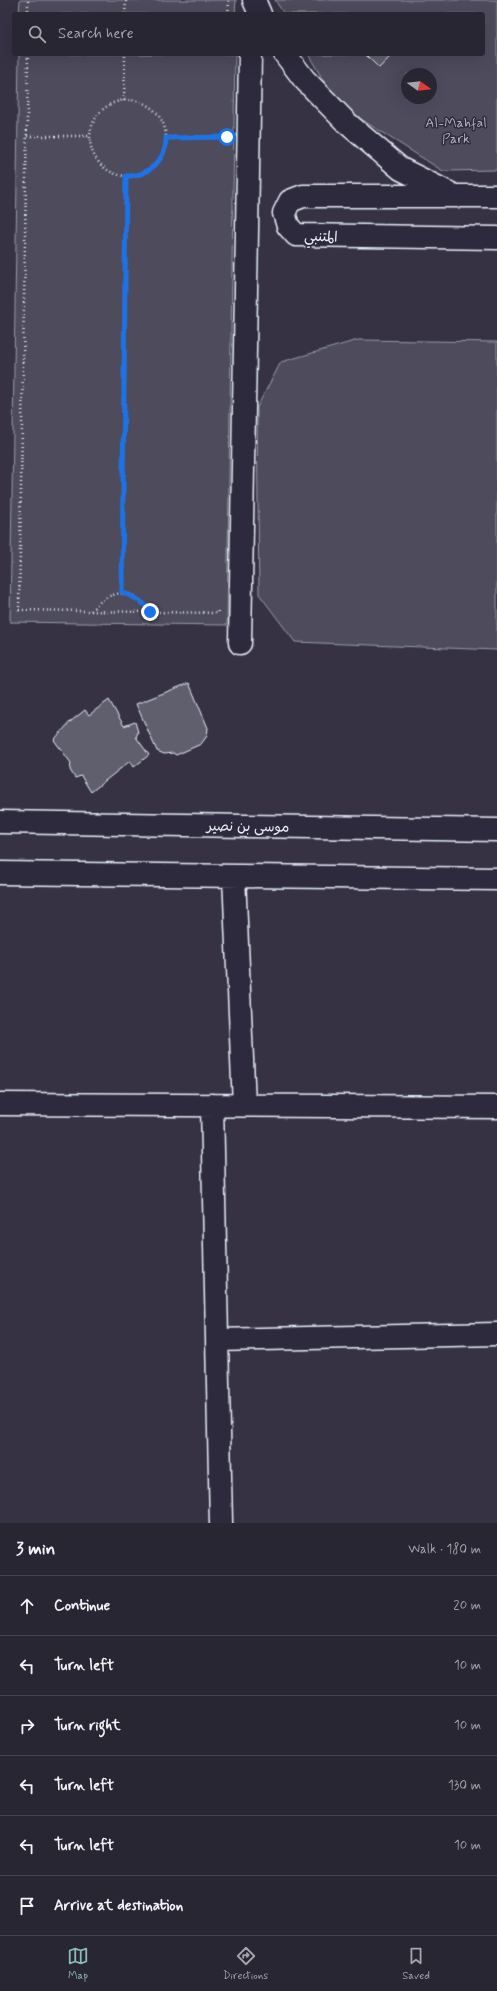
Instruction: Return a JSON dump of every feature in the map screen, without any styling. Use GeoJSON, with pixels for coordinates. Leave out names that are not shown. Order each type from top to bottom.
{"type":"FeatureCollection","features":[{"type":"Feature","properties":{"kind":"street"},"geometry":{"type":"LineString","coordinates":[[250,0],[250,12]]}},
{"type":"Feature","properties":{"kind":"street"},"geometry":{"type":"LineString","coordinates":[[254,0],[259,12]]}},
{"type":"Feature","properties":{"kind":"street"},"geometry":{"type":"LineString","coordinates":[[240,643],[250,56]]}},
{"type":"Feature","properties":{"kind":"street"},"geometry":{"type":"LineString","coordinates":[[286,56],[304,80],[342,118],[401,169],[456,196]]}},
{"type":"Feature","properties":{"kind":"street","name":"المتنبي"},"geometry":{"type":"LineString","coordinates":[[497,196],[303,196],[290,201],[284,213],[288,226],[296,235],[497,238]]}},
{"type":"Feature","properties":{"kind":"street","name":"موسى بن نصير"},"geometry":{"type":"LineString","coordinates":[[0,822],[497,830]]}},
{"type":"Feature","properties":{"kind":"street"},"geometry":{"type":"LineString","coordinates":[[0,873],[497,878]]}},
{"type":"Feature","properties":{"kind":"street"},"geometry":{"type":"LineString","coordinates":[[234,876],[244,1106]]}},
{"type":"Feature","properties":{"kind":"street"},"geometry":{"type":"LineString","coordinates":[[0,1104],[497,1107]]}},
{"type":"Feature","properties":{"kind":"street"},"geometry":{"type":"LineString","coordinates":[[212,1105],[221,1523]]}},
{"type":"Feature","properties":{"kind":"street"},"geometry":{"type":"LineString","coordinates":[[217,1340],[497,1334]]}},
{"type":"Feature","properties":{"kind":"path"},"geometry":{"type":"LineString","coordinates":[[28,0],[28,12]]}},
{"type":"Feature","properties":{"kind":"path"},"geometry":{"type":"LineString","coordinates":[[125,12],[126,0]]}},
{"type":"Feature","properties":{"kind":"path"},"geometry":{"type":"LineString","coordinates":[[228,12],[229,0]]}},
{"type":"Feature","properties":{"kind":"path"},"geometry":{"type":"LineString","coordinates":[[28,56],[19,610],[218,613]]}},
{"type":"Feature","properties":{"kind":"path"},"geometry":{"type":"LineString","coordinates":[[124,101],[125,56]]}},
{"type":"Feature","properties":{"kind":"path"},"geometry":{"type":"LineString","coordinates":[[124,101],[143,103],[153,110],[161,119],[166,130],[163,155],[156,165],[146,172],[133,176],[120,176],[108,171],[99,163],[92,152],[90,136],[92,126],[98,114],[107,106],[124,101]]}},
{"type":"Feature","properties":{"kind":"path"},"geometry":{"type":"LineString","coordinates":[[27,136],[90,136]]}},
{"type":"Feature","properties":{"kind":"path"},"geometry":{"type":"LineString","coordinates":[[166,138],[227,137]]}},
{"type":"Feature","properties":{"kind":"path"},"geometry":{"type":"LineString","coordinates":[[122,592],[126,176]]}},
{"type":"Feature","properties":{"kind":"path"},"geometry":{"type":"LineString","coordinates":[[91,611],[98,602],[110,595],[122,592],[134,597],[146,606],[150,612]]}},
{"type":"Feature","properties":{"kind":"green space"},"geometry":{"type":"Polygon","coordinates":[[[20,0],[236,0],[235,12],[19,12],[20,0]]]}},
{"type":"Feature","properties":{"kind":"green space","name":"Al-Mahfal Park"},"geometry":{"type":"Polygon","coordinates":[[[275,0],[497,0],[497,170],[443,171],[337,104],[309,56],[485,56],[485,12],[283,12],[275,0]]]}},
{"type":"Feature","properties":{"kind":"green space"},"geometry":{"type":"Polygon","coordinates":[[[19,56],[235,56],[227,625],[10,622],[19,56]]]}},
{"type":"Feature","properties":{"kind":"green space"},"geometry":{"type":"Polygon","coordinates":[[[358,340],[497,342],[497,650],[295,642],[259,594],[257,407],[281,362],[358,340]]]}},
{"type":"Feature","properties":{"kind":"building"},"geometry":{"type":"Polygon","coordinates":[[[367,56],[391,56],[379,68],[367,56]]]}},
{"type":"Feature","properties":{"kind":"building"},"geometry":{"type":"Polygon","coordinates":[[[189,683],[208,728],[207,736],[201,744],[176,755],[173,753],[164,754],[157,751],[136,704],[189,683]]]}},
{"type":"Feature","properties":{"kind":"building"},"geometry":{"type":"Polygon","coordinates":[[[109,700],[124,726],[135,722],[138,732],[136,737],[149,755],[134,767],[130,761],[91,792],[81,776],[75,778],[70,770],[71,763],[54,740],[70,722],[85,710],[89,715],[109,700]]]}},
{"type":"Feature","properties":{"kind":"route"},"geometry":{"type":"LineString","coordinates":[[150,612],[146,606],[134,597],[122,592],[126,176],[133,176],[146,172],[156,165],[163,155],[166,138],[227,137]]}}]}
